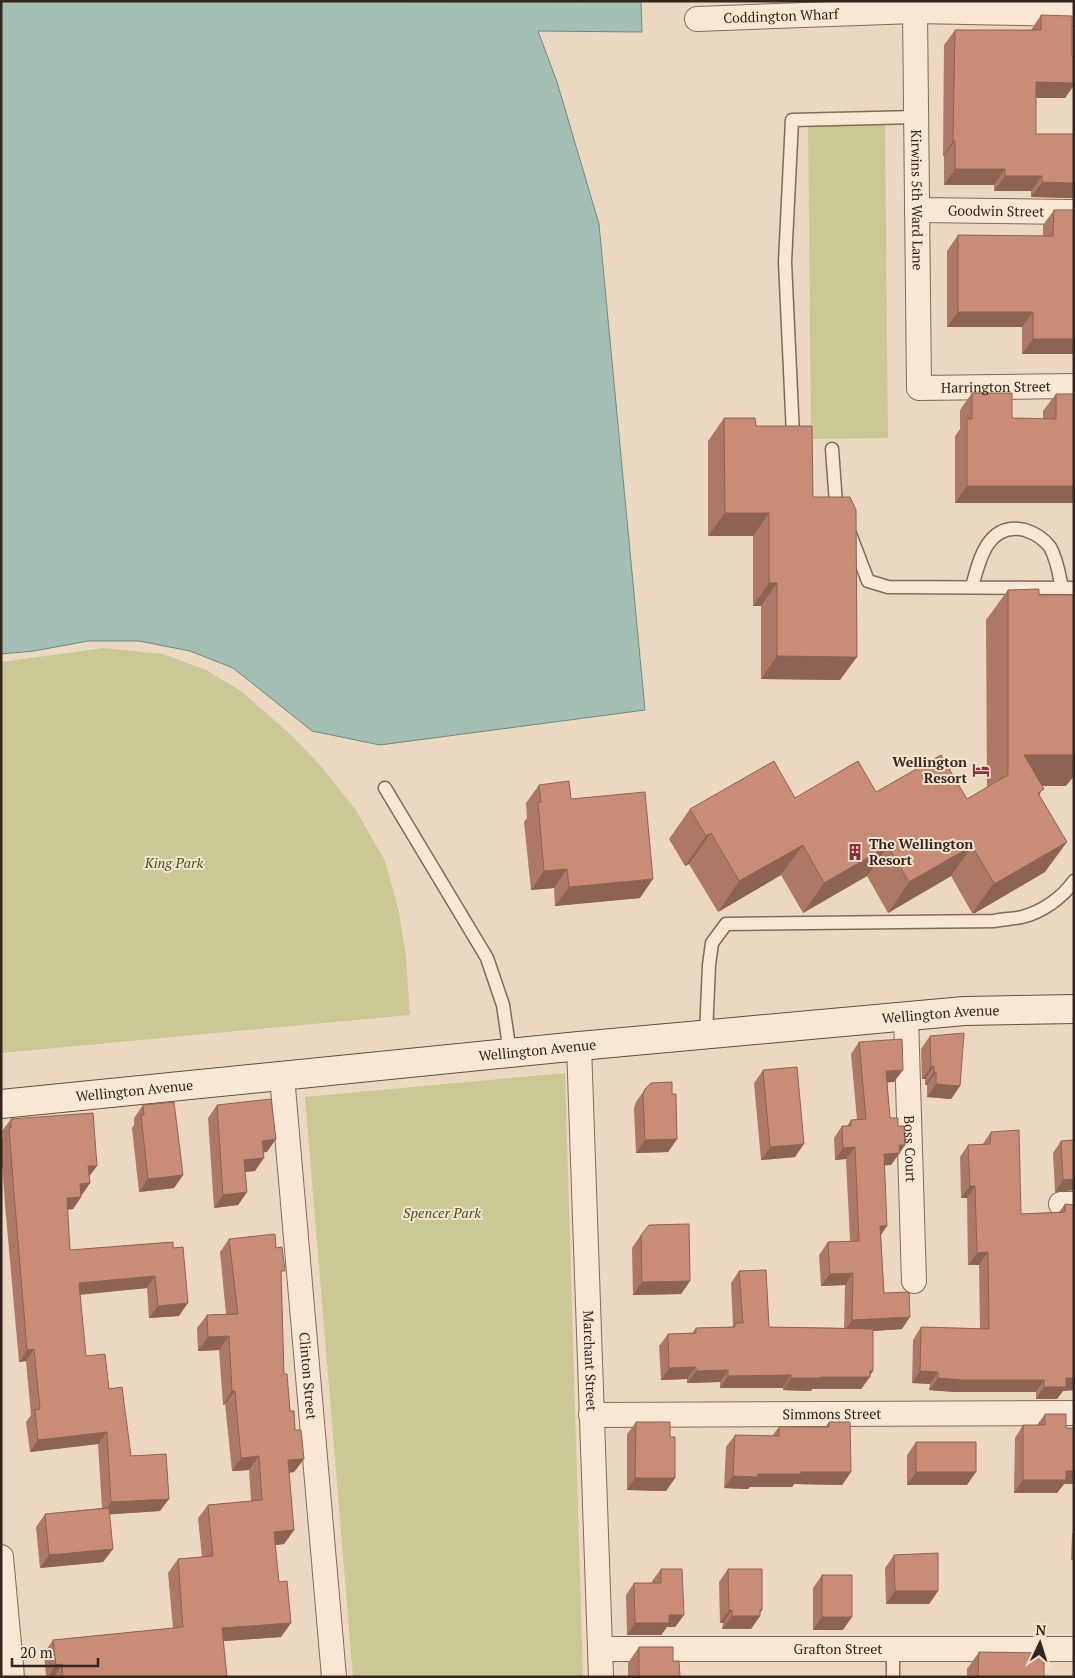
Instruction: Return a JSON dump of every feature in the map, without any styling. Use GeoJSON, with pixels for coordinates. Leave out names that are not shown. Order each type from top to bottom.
{"type":"FeatureCollection","features":[{"type":"Feature","properties":{"kind":"main road","name":"Wellington Avenue"},"geometry":{"type":"LineString","coordinates":[[1,1104],[579,1046],[964,1011],[1074,1009]]}},
{"type":"Feature","properties":{"kind":"street","name":"Coddington Wharf"},"geometry":{"type":"LineString","coordinates":[[697,19],[928,8],[1074,14]]}},
{"type":"Feature","properties":{"kind":"street","name":"Kirwins 5th Ward Lane"},"geometry":{"type":"LineString","coordinates":[[918,388],[916,116],[928,8]]}},
{"type":"Feature","properties":{"kind":"street","name":"Goodwin Street"},"geometry":{"type":"LineString","coordinates":[[917,210],[1074,212]]}},
{"type":"Feature","properties":{"kind":"street","name":"Harrington Street"},"geometry":{"type":"LineString","coordinates":[[918,388],[1074,386]]}},
{"type":"Feature","properties":{"kind":"street","name":"Boss Court"},"geometry":{"type":"LineString","coordinates":[[906,1017],[914,1281]]}},
{"type":"Feature","properties":{"kind":"street","name":"Marchant Street"},"geometry":{"type":"LineString","coordinates":[[579,1046],[601,1677]]}},
{"type":"Feature","properties":{"kind":"street","name":"Clinton Street"},"geometry":{"type":"LineString","coordinates":[[282,1076],[334,1677]]}},
{"type":"Feature","properties":{"kind":"street","name":"Simmons Street"},"geometry":{"type":"LineString","coordinates":[[592,1414],[1074,1413]]}},
{"type":"Feature","properties":{"kind":"street"},"geometry":{"type":"LineString","coordinates":[[1,1557],[12,1677]]}},
{"type":"Feature","properties":{"kind":"street","name":"Grafton Street"},"geometry":{"type":"LineString","coordinates":[[600,1649],[1074,1649]]}},
{"type":"Feature","properties":{"kind":"lane"},"geometry":{"type":"LineString","coordinates":[[775,434],[793,435],[785,262],[792,120],[916,116]]}},
{"type":"Feature","properties":{"kind":"lane"},"geometry":{"type":"LineString","coordinates":[[832,449],[836,504],[868,581],[888,587],[1068,588],[1049,546],[1034,533],[1016,528],[997,532],[986,545],[972,587]]}},
{"type":"Feature","properties":{"kind":"lane"},"geometry":{"type":"LineString","coordinates":[[385,788],[487,958],[503,1005],[510,1053]]}},
{"type":"Feature","properties":{"kind":"lane"},"geometry":{"type":"LineString","coordinates":[[706,1034],[709,965],[712,943],[726,924],[994,921],[1022,917],[1048,905],[1070,887],[1074,881]]}},
{"type":"Feature","properties":{"kind":"lane"},"geometry":{"type":"LineString","coordinates":[[893,1649],[893,1677]]}},
{"type":"Feature","properties":{"kind":"green space"},"geometry":{"type":"Polygon","coordinates":[[[885,123],[888,438],[811,439],[808,124],[885,123]]]}},
{"type":"Feature","properties":{"kind":"green space","name":"King Park"},"geometry":{"type":"Polygon","coordinates":[[[104,648],[163,654],[206,670],[241,691],[291,735],[319,764],[356,810],[385,861],[399,912],[406,957],[410,1015],[1,1053],[1,662],[104,648]]]}},
{"type":"Feature","properties":{"kind":"green space","name":"Spencer Park"},"geometry":{"type":"Polygon","coordinates":[[[565,1073],[583,1677],[353,1677],[305,1097],[565,1073]]]}},
{"type":"Feature","properties":{"kind":"shaded area"},"geometry":{"type":"Polygon","coordinates":[[[1,1],[641,2],[642,32],[538,31],[557,82],[599,224],[645,710],[380,745],[312,731],[233,668],[190,651],[139,641],[88,641],[34,651],[1,654],[1,1]]]}},
{"type":"Feature","properties":{"kind":"building"},"geometry":{"type":"Polygon","coordinates":[[[1041,15],[1072,16],[1074,83],[1036,82],[1036,134],[1074,134],[1074,183],[1042,182],[1042,176],[1005,176],[1005,169],[955,169],[955,141],[953,141],[955,30],[1041,30],[1041,15]]]}},
{"type":"Feature","properties":{"kind":"building"},"geometry":{"type":"Polygon","coordinates":[[[1054,210],[1074,210],[1074,339],[1033,339],[1033,312],[958,312],[958,235],[1053,236],[1054,210]]]}},
{"type":"Feature","properties":{"kind":"building"},"geometry":{"type":"Polygon","coordinates":[[[972,393],[1012,393],[1012,418],[1056,419],[1056,394],[1074,394],[1074,486],[967,486],[967,419],[972,419],[972,393]]]}},
{"type":"Feature","properties":{"kind":"building"},"geometry":{"type":"Polygon","coordinates":[[[724,418],[755,418],[756,426],[812,426],[813,497],[850,497],[856,510],[857,657],[777,656],[777,583],[769,583],[769,513],[725,513],[724,418]]]}},
{"type":"Feature","properties":{"kind":"building"},"geometry":{"type":"Polygon","coordinates":[[[1039,589],[1039,595],[1074,595],[1074,755],[1024,755],[1044,789],[1038,793],[1067,842],[996,883],[994,883],[972,846],[909,882],[888,846],[824,883],[803,845],[739,881],[711,833],[706,836],[690,809],[774,761],[795,798],[858,761],[876,792],[941,755],[967,799],[1008,775],[1008,590],[1039,589]]]}},
{"type":"Feature","properties":{"kind":"building"},"geometry":{"type":"Polygon","coordinates":[[[569,781],[571,799],[645,792],[653,879],[569,887],[567,869],[544,871],[538,803],[541,802],[539,785],[569,781]]]}},
{"type":"Feature","properties":{"kind":"building"},"geometry":{"type":"Polygon","coordinates":[[[964,1033],[960,1086],[936,1084],[936,1072],[934,1072],[934,1066],[931,1067],[930,1036],[964,1033]]]}},
{"type":"Feature","properties":{"kind":"building"},"geometry":{"type":"Polygon","coordinates":[[[902,1039],[903,1070],[886,1071],[890,1118],[898,1118],[898,1126],[904,1126],[905,1145],[899,1145],[900,1153],[884,1154],[887,1226],[880,1226],[884,1293],[909,1292],[910,1317],[852,1320],[853,1273],[830,1274],[828,1242],[859,1241],[855,1147],[843,1148],[842,1126],[851,1126],[851,1120],[866,1119],[859,1042],[902,1039]]]}},
{"type":"Feature","properties":{"kind":"building"},"geometry":{"type":"Polygon","coordinates":[[[797,1067],[804,1144],[770,1147],[763,1070],[797,1067]]]}},
{"type":"Feature","properties":{"kind":"building"},"geometry":{"type":"Polygon","coordinates":[[[672,1082],[672,1094],[676,1094],[677,1139],[645,1140],[643,1095],[645,1089],[651,1083],[672,1082]]]}},
{"type":"Feature","properties":{"kind":"building"},"geometry":{"type":"Polygon","coordinates":[[[271,1099],[276,1139],[262,1141],[264,1158],[244,1160],[247,1192],[223,1195],[217,1105],[271,1099]]]}},
{"type":"Feature","properties":{"kind":"building"},"geometry":{"type":"Polygon","coordinates":[[[174,1102],[183,1175],[148,1179],[141,1115],[144,1115],[143,1105],[174,1102]]]}},
{"type":"Feature","properties":{"kind":"building"},"geometry":{"type":"Polygon","coordinates":[[[93,1113],[97,1166],[88,1166],[90,1183],[80,1184],[81,1197],[67,1198],[70,1250],[173,1242],[173,1248],[183,1247],[188,1303],[158,1306],[155,1276],[79,1283],[86,1356],[105,1354],[109,1389],[122,1387],[131,1456],[166,1454],[169,1499],[111,1502],[107,1432],[38,1440],[35,1410],[40,1409],[34,1349],[27,1350],[9,1127],[11,1128],[11,1119],[93,1113]]]}},
{"type":"Feature","properties":{"kind":"building"},"geometry":{"type":"Polygon","coordinates":[[[1019,1130],[1021,1214],[1065,1212],[1065,1204],[1074,1205],[1074,1378],[1066,1378],[1066,1387],[1044,1387],[1044,1380],[963,1380],[938,1378],[938,1372],[920,1371],[921,1327],[989,1329],[988,1252],[977,1253],[975,1186],[970,1186],[968,1145],[990,1144],[991,1132],[1019,1130]]]}},
{"type":"Feature","properties":{"kind":"building"},"geometry":{"type":"Polygon","coordinates":[[[1074,1140],[1074,1179],[1063,1180],[1061,1141],[1074,1140]]]}},
{"type":"Feature","properties":{"kind":"building"},"geometry":{"type":"Polygon","coordinates":[[[689,1224],[690,1281],[642,1282],[641,1235],[649,1225],[689,1224]]]}},
{"type":"Feature","properties":{"kind":"building"},"geometry":{"type":"Polygon","coordinates":[[[275,1234],[276,1248],[282,1247],[285,1271],[281,1271],[284,1374],[287,1374],[290,1411],[294,1411],[295,1430],[301,1430],[304,1459],[288,1460],[294,1530],[274,1532],[279,1582],[287,1581],[291,1623],[222,1628],[227,1677],[63,1677],[62,1664],[56,1665],[53,1640],[183,1627],[178,1559],[213,1556],[208,1505],[262,1500],[259,1456],[241,1458],[235,1391],[232,1391],[229,1336],[208,1337],[207,1315],[238,1314],[229,1239],[275,1234]]]}},
{"type":"Feature","properties":{"kind":"building"},"geometry":{"type":"Polygon","coordinates":[[[766,1270],[769,1327],[873,1329],[873,1371],[870,1371],[870,1377],[791,1378],[791,1375],[728,1376],[728,1370],[696,1371],[696,1367],[669,1368],[668,1334],[696,1333],[696,1328],[735,1327],[735,1323],[743,1323],[739,1271],[766,1270]]]}},
{"type":"Feature","properties":{"kind":"building"},"geometry":{"type":"Polygon","coordinates":[[[1045,1414],[1066,1414],[1066,1428],[1074,1428],[1074,1471],[1066,1471],[1066,1480],[1023,1480],[1023,1425],[1045,1425],[1045,1414]]]}},
{"type":"Feature","properties":{"kind":"building"},"geometry":{"type":"Polygon","coordinates":[[[636,1422],[670,1422],[670,1437],[675,1437],[675,1478],[635,1478],[636,1422]]]}},
{"type":"Feature","properties":{"kind":"building"},"geometry":{"type":"Polygon","coordinates":[[[829,1422],[850,1422],[851,1472],[758,1474],[757,1477],[733,1476],[735,1435],[779,1436],[779,1427],[829,1427],[829,1422]]]}},
{"type":"Feature","properties":{"kind":"building"},"geometry":{"type":"Polygon","coordinates":[[[916,1442],[976,1442],[976,1472],[916,1472],[916,1442]]]}},
{"type":"Feature","properties":{"kind":"building"},"geometry":{"type":"Polygon","coordinates":[[[109,1508],[113,1549],[49,1555],[45,1514],[109,1508]]]}},
{"type":"Feature","properties":{"kind":"building"},"geometry":{"type":"Polygon","coordinates":[[[938,1553],[938,1591],[895,1591],[894,1555],[938,1553]]]}},
{"type":"Feature","properties":{"kind":"building"},"geometry":{"type":"Polygon","coordinates":[[[661,1569],[682,1569],[684,1615],[669,1615],[669,1623],[635,1623],[634,1583],[661,1583],[661,1569]]]}},
{"type":"Feature","properties":{"kind":"building"},"geometry":{"type":"Polygon","coordinates":[[[728,1569],[762,1569],[762,1610],[760,1610],[760,1616],[732,1616],[732,1610],[729,1610],[728,1569]]]}},
{"type":"Feature","properties":{"kind":"building"},"geometry":{"type":"Polygon","coordinates":[[[822,1575],[852,1575],[852,1617],[822,1617],[822,1575]]]}},
{"type":"Feature","properties":{"kind":"building"},"geometry":{"type":"Polygon","coordinates":[[[639,1647],[673,1647],[673,1661],[679,1661],[680,1677],[639,1677],[639,1647]]]}},
{"type":"Feature","properties":{"kind":"building"},"geometry":{"type":"Polygon","coordinates":[[[979,1652],[1044,1653],[1044,1677],[978,1677],[979,1652]]]}},
{"type":"Feature","properties":{"kind":"place","name":"Wellington Resort"},"geometry":{"type":"Point","coordinates":[981,770]}},
{"type":"Feature","properties":{"kind":"place","name":"The Wellington Resort"},"geometry":{"type":"Point","coordinates":[855,852]}}]}
